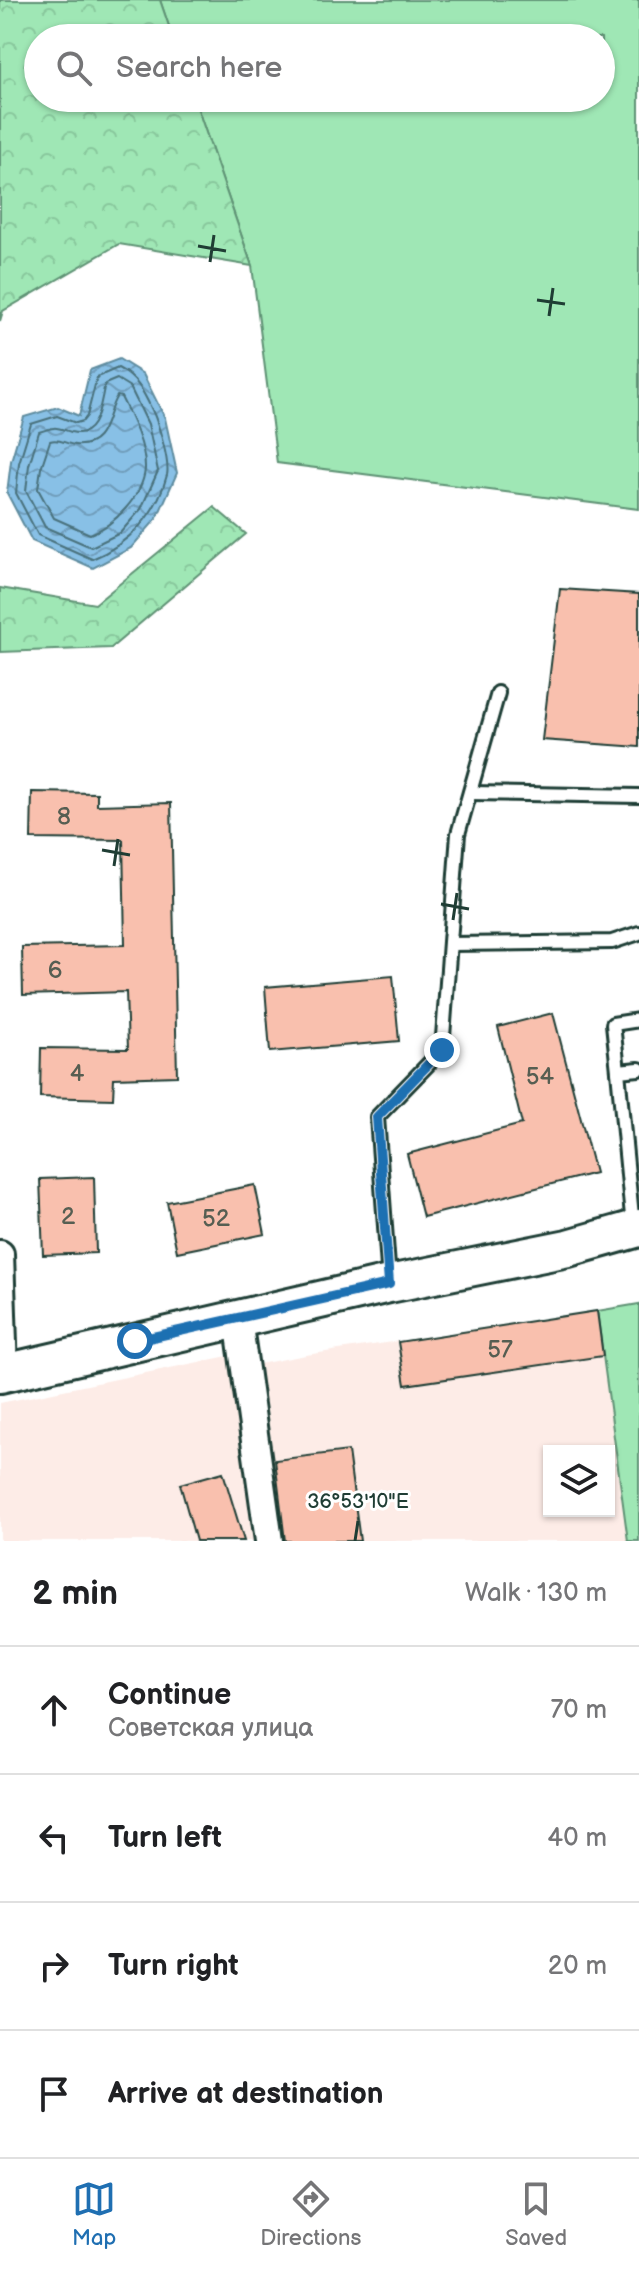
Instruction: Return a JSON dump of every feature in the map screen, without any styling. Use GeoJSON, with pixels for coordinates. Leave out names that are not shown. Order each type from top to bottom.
{"type":"FeatureCollection","features":[{"type":"Feature","properties":{"kind":"main road"},"geometry":{"type":"LineString","coordinates":[[2,1373],[389,1284],[568,1248],[636,1229]]}},
{"type":"Feature","properties":{"kind":"street"},"geometry":{"type":"LineString","coordinates":[[0,1254],[2,1373]]}},
{"type":"Feature","properties":{"kind":"street"},"geometry":{"type":"LineString","coordinates":[[238,1319],[269,1541]]}},
{"type":"Feature","properties":{"kind":"lane"},"geometry":{"type":"LineString","coordinates":[[389,1284],[377,1117],[442,1050],[458,834],[498,693]]}},
{"type":"Feature","properties":{"kind":"lane"},"geometry":{"type":"LineString","coordinates":[[470,793],[639,796]]}},
{"type":"Feature","properties":{"kind":"lane"},"geometry":{"type":"LineString","coordinates":[[450,944],[612,942],[639,933]]}},
{"type":"Feature","properties":{"kind":"lane"},"geometry":{"type":"LineString","coordinates":[[636,1229],[613,1024],[639,1020]]}},
{"type":"Feature","properties":{"kind":"lane"},"geometry":{"type":"LineString","coordinates":[[618,1071],[639,1069]]}},
{"type":"Feature","properties":{"kind":"shaded area"},"geometry":{"type":"Polygon","coordinates":[[[597,1311],[628,1541],[285,1541],[259,1364],[597,1311]]]}},
{"type":"Feature","properties":{"kind":"shaded area"},"geometry":{"type":"Polygon","coordinates":[[[228,1356],[260,1541],[0,1541],[0,1403],[228,1356]]]}},
{"type":"Feature","properties":{"kind":"green space"},"geometry":{"type":"Polygon","coordinates":[[[0,0],[160,0],[168,24],[24,24],[24,112],[199,112],[252,266],[119,244],[3,311],[0,321],[0,0]]]}},
{"type":"Feature","properties":{"kind":"green space"},"geometry":{"type":"Polygon","coordinates":[[[160,0],[639,0],[639,509],[277,463],[252,266],[199,112],[615,112],[615,24],[168,24],[160,0]]]}},
{"type":"Feature","properties":{"kind":"green space"},"geometry":{"type":"Polygon","coordinates":[[[214,507],[246,534],[111,648],[0,652],[0,588],[95,604],[214,507]]]}},
{"type":"Feature","properties":{"kind":"green space"},"geometry":{"type":"Polygon","coordinates":[[[639,1304],[639,1541],[628,1541],[597,1311],[639,1304]]]}},
{"type":"Feature","properties":{"kind":"water"},"geometry":{"type":"Polygon","coordinates":[[[119,359],[143,374],[165,418],[177,473],[157,518],[131,548],[93,568],[32,541],[7,493],[11,461],[24,417],[58,407],[79,416],[90,370],[119,359]]]}},
{"type":"Feature","properties":{"kind":"building"},"geometry":{"type":"Polygon","coordinates":[[[560,589],[639,594],[639,747],[542,740],[560,589]]]}},
{"type":"Feature","properties":{"kind":"building"},"geometry":{"type":"Polygon","coordinates":[[[32,792],[97,793],[97,805],[171,803],[177,1076],[114,1078],[113,1099],[40,1097],[41,1048],[128,1049],[126,992],[23,995],[22,947],[125,945],[123,840],[31,839],[32,792]]]}},
{"type":"Feature","properties":{"kind":"building"},"geometry":{"type":"Polygon","coordinates":[[[393,976],[399,1041],[270,1052],[265,987],[393,976]]]}},
{"type":"Feature","properties":{"kind":"building"},"geometry":{"type":"Polygon","coordinates":[[[553,1013],[595,1173],[423,1217],[407,1154],[522,1124],[498,1027],[553,1013]]]}},
{"type":"Feature","properties":{"kind":"building"},"geometry":{"type":"Polygon","coordinates":[[[94,1177],[96,1253],[43,1255],[40,1179],[94,1177]]]}},
{"type":"Feature","properties":{"kind":"building"},"geometry":{"type":"Polygon","coordinates":[[[255,1185],[265,1234],[177,1252],[167,1202],[255,1185]]]}},
{"type":"Feature","properties":{"kind":"building"},"geometry":{"type":"Polygon","coordinates":[[[597,1311],[603,1356],[405,1385],[398,1342],[597,1311]]]}},
{"type":"Feature","properties":{"kind":"building"},"geometry":{"type":"Polygon","coordinates":[[[348,1451],[360,1541],[285,1541],[275,1460],[348,1451]]]}},
{"type":"Feature","properties":{"kind":"building"},"geometry":{"type":"Polygon","coordinates":[[[223,1472],[244,1541],[196,1541],[180,1484],[223,1472]]]}},
{"type":"Feature","properties":{"kind":"route"},"geometry":{"type":"LineString","coordinates":[[135,1341],[389,1284],[377,1117],[442,1050]]}}]}
